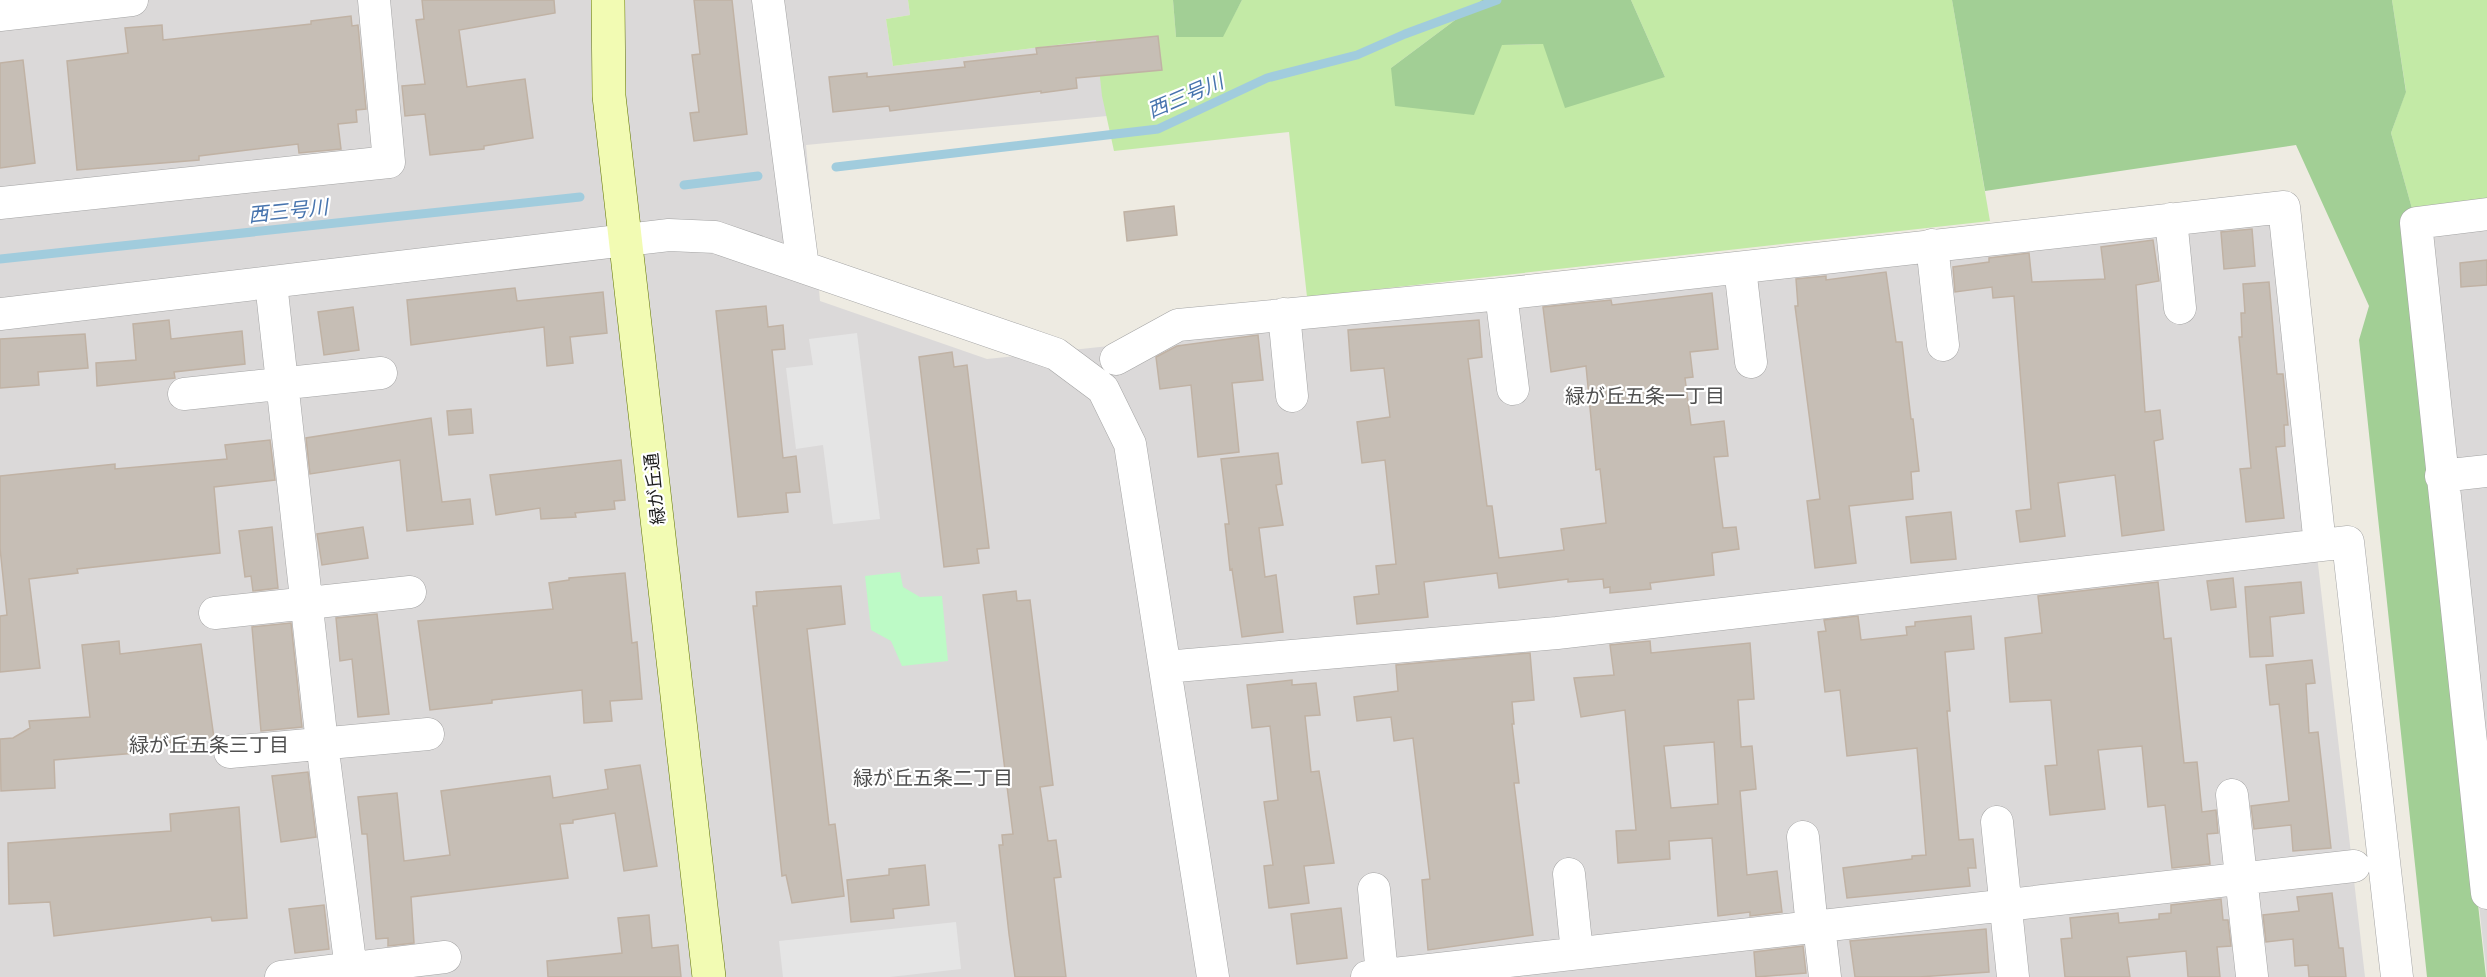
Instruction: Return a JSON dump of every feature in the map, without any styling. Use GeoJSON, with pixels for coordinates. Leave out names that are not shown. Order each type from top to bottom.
{"type":"FeatureCollection","features":[{"type":"Feature","properties":{"kind":"street"},"geometry":{"type":"LineString","coordinates":[[0,15],[132,0]]}},
{"type":"Feature","properties":{"kind":"street"},"geometry":{"type":"LineString","coordinates":[[0,204],[389,162],[374,0]]}},
{"type":"Feature","properties":{"kind":"street","name":"緑が丘通"},"geometry":{"type":"LineString","coordinates":[[608,0],[609,96],[709,977]]}},
{"type":"Feature","properties":{"kind":"street"},"geometry":{"type":"LineString","coordinates":[[768,0],[803,267]]}},
{"type":"Feature","properties":{"kind":"street"},"geometry":{"type":"LineString","coordinates":[[1116,358],[1178,325],[1501,294],[1932,244],[2284,207],[2320,545]]}},
{"type":"Feature","properties":{"kind":"street"},"geometry":{"type":"LineString","coordinates":[[2487,214],[2416,223],[2441,476],[2475,670],[2487,893]]}},
{"type":"Feature","properties":{"kind":"street"},"geometry":{"type":"LineString","coordinates":[[2171,219],[2180,308]]}},
{"type":"Feature","properties":{"kind":"street"},"geometry":{"type":"LineString","coordinates":[[0,314],[669,235],[716,237],[1056,354],[1103,389],[1130,444],[1213,977]]}},
{"type":"Feature","properties":{"kind":"street"},"geometry":{"type":"LineString","coordinates":[[1932,244],[1943,345]]}},
{"type":"Feature","properties":{"kind":"street"},"geometry":{"type":"LineString","coordinates":[[1740,268],[1751,362]]}},
{"type":"Feature","properties":{"kind":"street"},"geometry":{"type":"LineString","coordinates":[[270,283],[308,603],[322,743],[352,973]]}},
{"type":"Feature","properties":{"kind":"street"},"geometry":{"type":"LineString","coordinates":[[1501,294],[1513,389]]}},
{"type":"Feature","properties":{"kind":"street"},"geometry":{"type":"LineString","coordinates":[[1284,315],[1292,396]]}},
{"type":"Feature","properties":{"kind":"street"},"geometry":{"type":"LineString","coordinates":[[183,394],[381,373]]}},
{"type":"Feature","properties":{"kind":"street"},"geometry":{"type":"LineString","coordinates":[[2441,476],[2487,471]]}},
{"type":"Feature","properties":{"kind":"street"},"geometry":{"type":"LineString","coordinates":[[1165,668],[1557,633],[2348,542],[2397,977]]}},
{"type":"Feature","properties":{"kind":"street"},"geometry":{"type":"LineString","coordinates":[[215,613],[410,592]]}},
{"type":"Feature","properties":{"kind":"street"},"geometry":{"type":"LineString","coordinates":[[230,752],[428,734]]}},
{"type":"Feature","properties":{"kind":"street"},"geometry":{"type":"LineString","coordinates":[[2232,795],[2252,976]]}},
{"type":"Feature","properties":{"kind":"street"},"geometry":{"type":"LineString","coordinates":[[1997,822],[2013,977]]}},
{"type":"Feature","properties":{"kind":"street"},"geometry":{"type":"LineString","coordinates":[[1803,837],[1826,977]]}},
{"type":"Feature","properties":{"kind":"street"},"geometry":{"type":"LineString","coordinates":[[1374,889],[1374,976],[1489,970],[1593,960],[1816,927],[2354,866]]}},
{"type":"Feature","properties":{"kind":"street"},"geometry":{"type":"LineString","coordinates":[[1569,874],[1593,960]]}},
{"type":"Feature","properties":{"kind":"street"},"geometry":{"type":"LineString","coordinates":[[281,977],[352,973],[445,957]]}},
{"type":"Feature","properties":{"kind":"shaded area"},"geometry":{"type":"Polygon","coordinates":[[[0,0],[908,0],[910,15],[886,19],[893,66],[1096,40],[1107,116],[806,145],[820,301],[987,359],[2279,221],[2365,977],[0,977],[0,0]]]}},
{"type":"Feature","properties":{"kind":"shaded area"},"geometry":{"type":"Polygon","coordinates":[[[2487,219],[2487,977],[2413,313],[2416,223],[2487,219]]]}},
{"type":"Feature","properties":{"kind":"shaded area"},"geometry":{"type":"Polygon","coordinates":[[[857,333],[880,519],[833,524],[823,445],[796,449],[786,368],[813,365],[809,339],[857,333]]]}},
{"type":"Feature","properties":{"kind":"shaded area"},"geometry":{"type":"Polygon","coordinates":[[[956,922],[961,969],[890,977],[783,977],[779,941],[956,922]]]}},
{"type":"Feature","properties":{"kind":"green space"},"geometry":{"type":"Polygon","coordinates":[[[908,0],[1173,0],[1176,37],[1222,37],[1242,0],[1482,0],[1391,68],[1502,45],[1543,44],[1665,77],[1631,0],[1952,0],[1990,221],[1307,297],[1289,132],[1114,151],[1102,96],[1096,40],[893,66],[886,19],[910,15],[908,0]]]}},
{"type":"Feature","properties":{"kind":"green space"},"geometry":{"type":"Polygon","coordinates":[[[1173,0],[1242,0],[1223,37],[1176,37],[1173,0]]]}},
{"type":"Feature","properties":{"kind":"green space"},"geometry":{"type":"Polygon","coordinates":[[[1482,0],[1631,0],[1665,77],[1565,108],[1543,44],[1502,45],[1474,115],[1395,106],[1391,68],[1482,0]]]}},
{"type":"Feature","properties":{"kind":"green space"},"geometry":{"type":"Polygon","coordinates":[[[1952,0],[2392,0],[2406,92],[2391,133],[2416,223],[2413,313],[2486,977],[2427,977],[2359,340],[2369,306],[2296,145],[1985,191],[1952,0]]]}},
{"type":"Feature","properties":{"kind":"green space"},"geometry":{"type":"Polygon","coordinates":[[[2392,0],[2487,0],[2487,214],[2416,223],[2391,133],[2406,91],[2392,0]]]}},
{"type":"Feature","properties":{"kind":"green space"},"geometry":{"type":"Polygon","coordinates":[[[900,572],[903,587],[920,597],[942,596],[948,661],[902,666],[891,641],[871,630],[865,576],[900,572]]]}},
{"type":"Feature","properties":{"kind":"building"},"geometry":{"type":"Polygon","coordinates":[[[422,0],[554,0],[555,13],[459,30],[467,87],[525,79],[533,138],[484,146],[484,149],[430,155],[425,114],[405,116],[402,86],[425,84],[416,20],[424,19],[422,0]]]}},
{"type":"Feature","properties":{"kind":"building"},"geometry":{"type":"Polygon","coordinates":[[[694,0],[732,0],[747,134],[694,141],[690,113],[699,112],[692,55],[700,54],[694,0]]]}},
{"type":"Feature","properties":{"kind":"building"},"geometry":{"type":"Polygon","coordinates":[[[351,16],[352,26],[358,25],[366,109],[356,110],[357,122],[338,124],[341,149],[299,153],[298,144],[199,156],[199,160],[77,170],[67,61],[128,53],[125,28],[162,25],[163,40],[311,24],[311,21],[351,16]]]}},
{"type":"Feature","properties":{"kind":"building"},"geometry":{"type":"Polygon","coordinates":[[[1158,36],[1162,70],[1076,78],[1077,88],[1041,93],[1041,91],[890,111],[889,106],[833,112],[829,77],[867,73],[867,77],[965,67],[964,62],[1037,54],[1036,48],[1158,36]]]}},
{"type":"Feature","properties":{"kind":"building"},"geometry":{"type":"Polygon","coordinates":[[[23,60],[35,163],[0,168],[0,63],[23,60]]]}},
{"type":"Feature","properties":{"kind":"building"},"geometry":{"type":"Polygon","coordinates":[[[1174,206],[1177,235],[1127,241],[1124,212],[1174,206]]]}},
{"type":"Feature","properties":{"kind":"building"},"geometry":{"type":"Polygon","coordinates":[[[2252,229],[2255,266],[2224,269],[2221,232],[2252,229]]]}},
{"type":"Feature","properties":{"kind":"building"},"geometry":{"type":"Polygon","coordinates":[[[2153,240],[2159,281],[2136,285],[2145,412],[2160,410],[2163,439],[2154,441],[2164,530],[2122,536],[2115,475],[2058,483],[2065,536],[2020,542],[2016,511],[2031,509],[2014,296],[1993,298],[1992,287],[1955,292],[1953,267],[1989,262],[1989,258],[2029,253],[2032,282],[2105,279],[2101,247],[2153,240]]]}},
{"type":"Feature","properties":{"kind":"building"},"geometry":{"type":"Polygon","coordinates":[[[2487,260],[2487,285],[2461,287],[2460,263],[2487,260]]]}},
{"type":"Feature","properties":{"kind":"building"},"geometry":{"type":"Polygon","coordinates":[[[1886,272],[1896,342],[1902,342],[1911,419],[1913,419],[1919,471],[1911,472],[1913,499],[1849,506],[1856,563],[1815,568],[1807,501],[1820,499],[1795,306],[1798,306],[1796,279],[1826,276],[1826,280],[1886,272]]]}},
{"type":"Feature","properties":{"kind":"building"},"geometry":{"type":"Polygon","coordinates":[[[2269,282],[2277,374],[2283,374],[2288,425],[2284,425],[2285,446],[2276,447],[2284,518],[2246,522],[2240,469],[2251,468],[2239,337],[2242,337],[2241,313],[2245,313],[2243,284],[2269,282]]]}},
{"type":"Feature","properties":{"kind":"building"},"geometry":{"type":"Polygon","coordinates":[[[515,288],[517,301],[603,292],[607,333],[570,337],[573,363],[547,366],[544,327],[411,345],[407,300],[515,288]]]}},
{"type":"Feature","properties":{"kind":"building"},"geometry":{"type":"Polygon","coordinates":[[[1712,293],[1718,349],[1690,352],[1693,377],[1685,378],[1691,425],[1724,421],[1728,456],[1714,457],[1723,528],[1736,527],[1739,549],[1712,553],[1714,575],[1650,583],[1651,589],[1610,593],[1610,587],[1604,588],[1603,579],[1568,582],[1568,579],[1499,588],[1497,573],[1424,582],[1428,617],[1357,624],[1354,597],[1379,594],[1376,566],[1396,564],[1385,460],[1362,463],[1357,422],[1390,417],[1384,368],[1351,371],[1348,330],[1479,320],[1482,357],[1468,359],[1487,506],[1492,506],[1499,558],[1564,550],[1561,529],[1606,523],[1600,469],[1596,470],[1586,366],[1551,372],[1543,307],[1611,300],[1612,305],[1712,293]]]}},
{"type":"Feature","properties":{"kind":"building"},"geometry":{"type":"Polygon","coordinates":[[[766,306],[768,327],[783,325],[785,349],[772,350],[783,458],[796,456],[800,492],[786,493],[788,512],[738,517],[716,311],[766,306]]]}},
{"type":"Feature","properties":{"kind":"building"},"geometry":{"type":"Polygon","coordinates":[[[353,307],[359,350],[324,355],[318,312],[353,307]]]}},
{"type":"Feature","properties":{"kind":"building"},"geometry":{"type":"Polygon","coordinates":[[[169,320],[171,339],[242,331],[245,364],[174,372],[175,378],[97,386],[96,363],[136,360],[133,324],[169,320]]]}},
{"type":"Feature","properties":{"kind":"building"},"geometry":{"type":"Polygon","coordinates":[[[85,334],[88,368],[38,372],[39,385],[0,388],[0,339],[85,334]]]}},
{"type":"Feature","properties":{"kind":"building"},"geometry":{"type":"Polygon","coordinates":[[[1258,335],[1263,380],[1232,383],[1239,452],[1198,457],[1191,385],[1160,389],[1156,357],[1177,346],[1258,335]]]}},
{"type":"Feature","properties":{"kind":"building"},"geometry":{"type":"Polygon","coordinates":[[[952,352],[954,367],[967,365],[989,548],[977,549],[979,563],[944,567],[919,357],[952,352]]]}},
{"type":"Feature","properties":{"kind":"building"},"geometry":{"type":"Polygon","coordinates":[[[471,409],[473,433],[449,435],[447,411],[471,409]]]}},
{"type":"Feature","properties":{"kind":"building"},"geometry":{"type":"Polygon","coordinates":[[[431,418],[442,502],[470,499],[473,524],[407,531],[400,460],[310,474],[306,438],[431,418]]]}},
{"type":"Feature","properties":{"kind":"building"},"geometry":{"type":"Polygon","coordinates":[[[270,440],[275,480],[214,487],[220,553],[77,569],[78,573],[29,579],[40,668],[0,672],[0,616],[7,615],[0,548],[0,476],[115,464],[115,469],[227,459],[225,445],[270,440]]]}},
{"type":"Feature","properties":{"kind":"building"},"geometry":{"type":"Polygon","coordinates":[[[1278,453],[1282,484],[1276,485],[1283,525],[1259,528],[1265,577],[1276,575],[1283,632],[1242,637],[1232,569],[1230,570],[1225,524],[1229,524],[1221,459],[1278,453]]]}},
{"type":"Feature","properties":{"kind":"building"},"geometry":{"type":"Polygon","coordinates":[[[621,460],[625,500],[614,501],[615,509],[575,513],[576,517],[541,519],[540,508],[496,515],[490,475],[621,460]]]}},
{"type":"Feature","properties":{"kind":"building"},"geometry":{"type":"Polygon","coordinates":[[[1951,512],[1956,559],[1911,563],[1906,517],[1951,512]]]}},
{"type":"Feature","properties":{"kind":"building"},"geometry":{"type":"Polygon","coordinates":[[[272,527],[278,588],[253,591],[251,576],[245,577],[239,531],[272,527]]]}},
{"type":"Feature","properties":{"kind":"building"},"geometry":{"type":"Polygon","coordinates":[[[363,527],[368,558],[322,565],[317,534],[363,527]]]}},
{"type":"Feature","properties":{"kind":"building"},"geometry":{"type":"Polygon","coordinates":[[[625,573],[632,643],[637,642],[642,699],[610,701],[612,721],[584,723],[582,690],[492,700],[492,703],[430,710],[418,621],[553,609],[549,583],[569,580],[569,578],[625,573]]]}},
{"type":"Feature","properties":{"kind":"building"},"geometry":{"type":"Polygon","coordinates":[[[2233,578],[2236,607],[2211,610],[2207,581],[2233,578]]]}},
{"type":"Feature","properties":{"kind":"building"},"geometry":{"type":"Polygon","coordinates":[[[2158,582],[2164,639],[2171,638],[2184,763],[2197,762],[2202,812],[2216,810],[2218,833],[2207,834],[2210,864],[2172,868],[2165,805],[2148,807],[2142,746],[2098,750],[2105,809],[2050,815],[2045,766],[2057,765],[2051,700],[2010,702],[2005,638],[2042,633],[2038,596],[2158,582]]]}},
{"type":"Feature","properties":{"kind":"building"},"geometry":{"type":"Polygon","coordinates":[[[2301,582],[2304,613],[2270,617],[2273,656],[2250,657],[2245,587],[2301,582]]]}},
{"type":"Feature","properties":{"kind":"building"},"geometry":{"type":"Polygon","coordinates":[[[841,586],[845,624],[807,629],[829,825],[835,824],[844,896],[792,903],[786,875],[782,876],[753,606],[757,606],[756,592],[841,586]]]}},
{"type":"Feature","properties":{"kind":"building"},"geometry":{"type":"Polygon","coordinates":[[[1016,591],[1017,601],[1030,600],[1053,785],[1040,787],[1048,841],[1056,840],[1061,877],[1054,878],[1066,977],[1015,977],[1009,934],[999,845],[1003,845],[1002,835],[1013,834],[983,595],[1016,591]]]}},
{"type":"Feature","properties":{"kind":"building"},"geometry":{"type":"Polygon","coordinates":[[[377,614],[389,714],[358,717],[352,659],[340,661],[336,618],[377,614]]]}},
{"type":"Feature","properties":{"kind":"building"},"geometry":{"type":"Polygon","coordinates":[[[1858,616],[1861,640],[1907,635],[1906,627],[1915,626],[1915,622],[1971,616],[1974,649],[1945,652],[1950,711],[1947,711],[1959,840],[1973,839],[1976,868],[1968,868],[1970,886],[1847,898],[1843,868],[1926,855],[1917,748],[1847,756],[1840,690],[1825,692],[1818,632],[1826,631],[1824,620],[1858,616]]]}},
{"type":"Feature","properties":{"kind":"building"},"geometry":{"type":"Polygon","coordinates":[[[291,623],[302,727],[261,731],[252,627],[291,623]]]}},
{"type":"Feature","properties":{"kind":"building"},"geometry":{"type":"Polygon","coordinates":[[[119,641],[120,654],[201,644],[214,738],[135,746],[136,753],[54,760],[55,788],[1,791],[0,739],[13,738],[30,728],[29,721],[90,717],[82,645],[119,641]]]}},
{"type":"Feature","properties":{"kind":"building"},"geometry":{"type":"Polygon","coordinates":[[[1650,641],[1651,653],[1750,643],[1754,699],[1738,700],[1741,747],[1752,746],[1756,789],[1740,791],[1747,875],[1777,871],[1782,912],[1750,916],[1750,912],[1718,916],[1712,838],[1669,841],[1670,859],[1618,863],[1616,831],[1636,830],[1625,710],[1581,717],[1574,678],[1614,675],[1610,645],[1650,641]],[[1714,742],[1664,746],[1671,808],[1718,804],[1714,742]]]}},
{"type":"Feature","properties":{"kind":"building"},"geometry":{"type":"Polygon","coordinates":[[[1530,653],[1534,700],[1512,702],[1514,724],[1512,724],[1519,783],[1514,783],[1533,935],[1428,950],[1422,880],[1430,879],[1413,738],[1394,741],[1391,717],[1357,721],[1354,697],[1398,691],[1396,665],[1530,653]]]}},
{"type":"Feature","properties":{"kind":"building"},"geometry":{"type":"Polygon","coordinates":[[[2312,660],[2315,683],[2306,684],[2309,733],[2318,732],[2331,848],[2293,851],[2291,825],[2254,829],[2251,806],[2289,801],[2279,704],[2270,705],[2266,665],[2312,660]]]}},
{"type":"Feature","properties":{"kind":"building"},"geometry":{"type":"Polygon","coordinates":[[[1292,680],[1292,685],[1316,683],[1320,715],[1305,716],[1311,772],[1319,771],[1334,863],[1304,866],[1309,903],[1269,908],[1264,866],[1273,865],[1264,802],[1278,800],[1270,726],[1252,728],[1247,685],[1292,680]]]}},
{"type":"Feature","properties":{"kind":"building"},"geometry":{"type":"Polygon","coordinates":[[[640,765],[657,866],[624,871],[615,813],[573,820],[573,823],[560,824],[568,878],[411,897],[414,943],[388,946],[388,938],[376,939],[367,834],[362,834],[358,797],[397,793],[404,861],[450,855],[441,791],[550,776],[553,798],[608,789],[605,770],[640,765]]]}},
{"type":"Feature","properties":{"kind":"building"},"geometry":{"type":"Polygon","coordinates":[[[308,772],[316,837],[281,842],[272,776],[308,772]]]}},
{"type":"Feature","properties":{"kind":"building"},"geometry":{"type":"Polygon","coordinates":[[[239,807],[247,918],[212,921],[211,917],[54,936],[50,902],[9,904],[8,843],[171,831],[170,814],[239,807]]]}},
{"type":"Feature","properties":{"kind":"building"},"geometry":{"type":"Polygon","coordinates":[[[925,865],[929,905],[893,909],[894,918],[851,922],[847,880],[889,875],[889,869],[925,865]]]}},
{"type":"Feature","properties":{"kind":"building"},"geometry":{"type":"Polygon","coordinates":[[[2332,893],[2339,948],[2343,948],[2346,977],[2309,977],[2308,965],[2295,966],[2293,939],[2266,942],[2263,915],[2299,911],[2297,897],[2332,893]]]}},
{"type":"Feature","properties":{"kind":"building"},"geometry":{"type":"Polygon","coordinates":[[[2221,899],[2223,920],[2228,920],[2231,946],[2217,947],[2220,977],[2188,977],[2186,951],[2127,957],[2130,977],[2065,977],[2061,939],[2072,938],[2070,918],[2118,913],[2119,923],[2159,919],[2159,914],[2171,913],[2171,905],[2221,899]]]}},
{"type":"Feature","properties":{"kind":"building"},"geometry":{"type":"Polygon","coordinates":[[[324,905],[329,949],[295,953],[289,909],[324,905]]]}},
{"type":"Feature","properties":{"kind":"building"},"geometry":{"type":"Polygon","coordinates":[[[1341,908],[1347,958],[1297,964],[1291,914],[1341,908]]]}},
{"type":"Feature","properties":{"kind":"building"},"geometry":{"type":"Polygon","coordinates":[[[649,915],[652,948],[678,945],[681,977],[548,977],[547,961],[622,953],[618,918],[649,915]]]}},
{"type":"Feature","properties":{"kind":"building"},"geometry":{"type":"Polygon","coordinates":[[[1986,929],[1989,972],[1919,977],[1855,977],[1850,941],[1986,929]]]}},
{"type":"Feature","properties":{"kind":"building"},"geometry":{"type":"Polygon","coordinates":[[[1803,946],[1806,973],[1756,977],[1754,952],[1803,946]]]}},
{"type":"Feature","properties":{"kind":"waterway","name":"西三号川"},"geometry":{"type":"LineString","coordinates":[[836,167],[1158,129],[1267,78],[1357,55],[1405,34],[1497,0]]}},
{"type":"Feature","properties":{"kind":"waterway","name":"西三号川"},"geometry":{"type":"LineString","coordinates":[[684,185],[758,176]]}},
{"type":"Feature","properties":{"kind":"waterway","name":"西三号川"},"geometry":{"type":"LineString","coordinates":[[0,259],[580,197]]}},
{"type":"Feature","properties":{"kind":"district","name":"緑が丘五条一丁目"},"geometry":{"type":"Point","coordinates":[1645,395]}},
{"type":"Feature","properties":{"kind":"district","name":"緑が丘五条三丁目"},"geometry":{"type":"Point","coordinates":[209,744]}},
{"type":"Feature","properties":{"kind":"district","name":"緑が丘五条二丁目"},"geometry":{"type":"Point","coordinates":[933,777]}}]}
